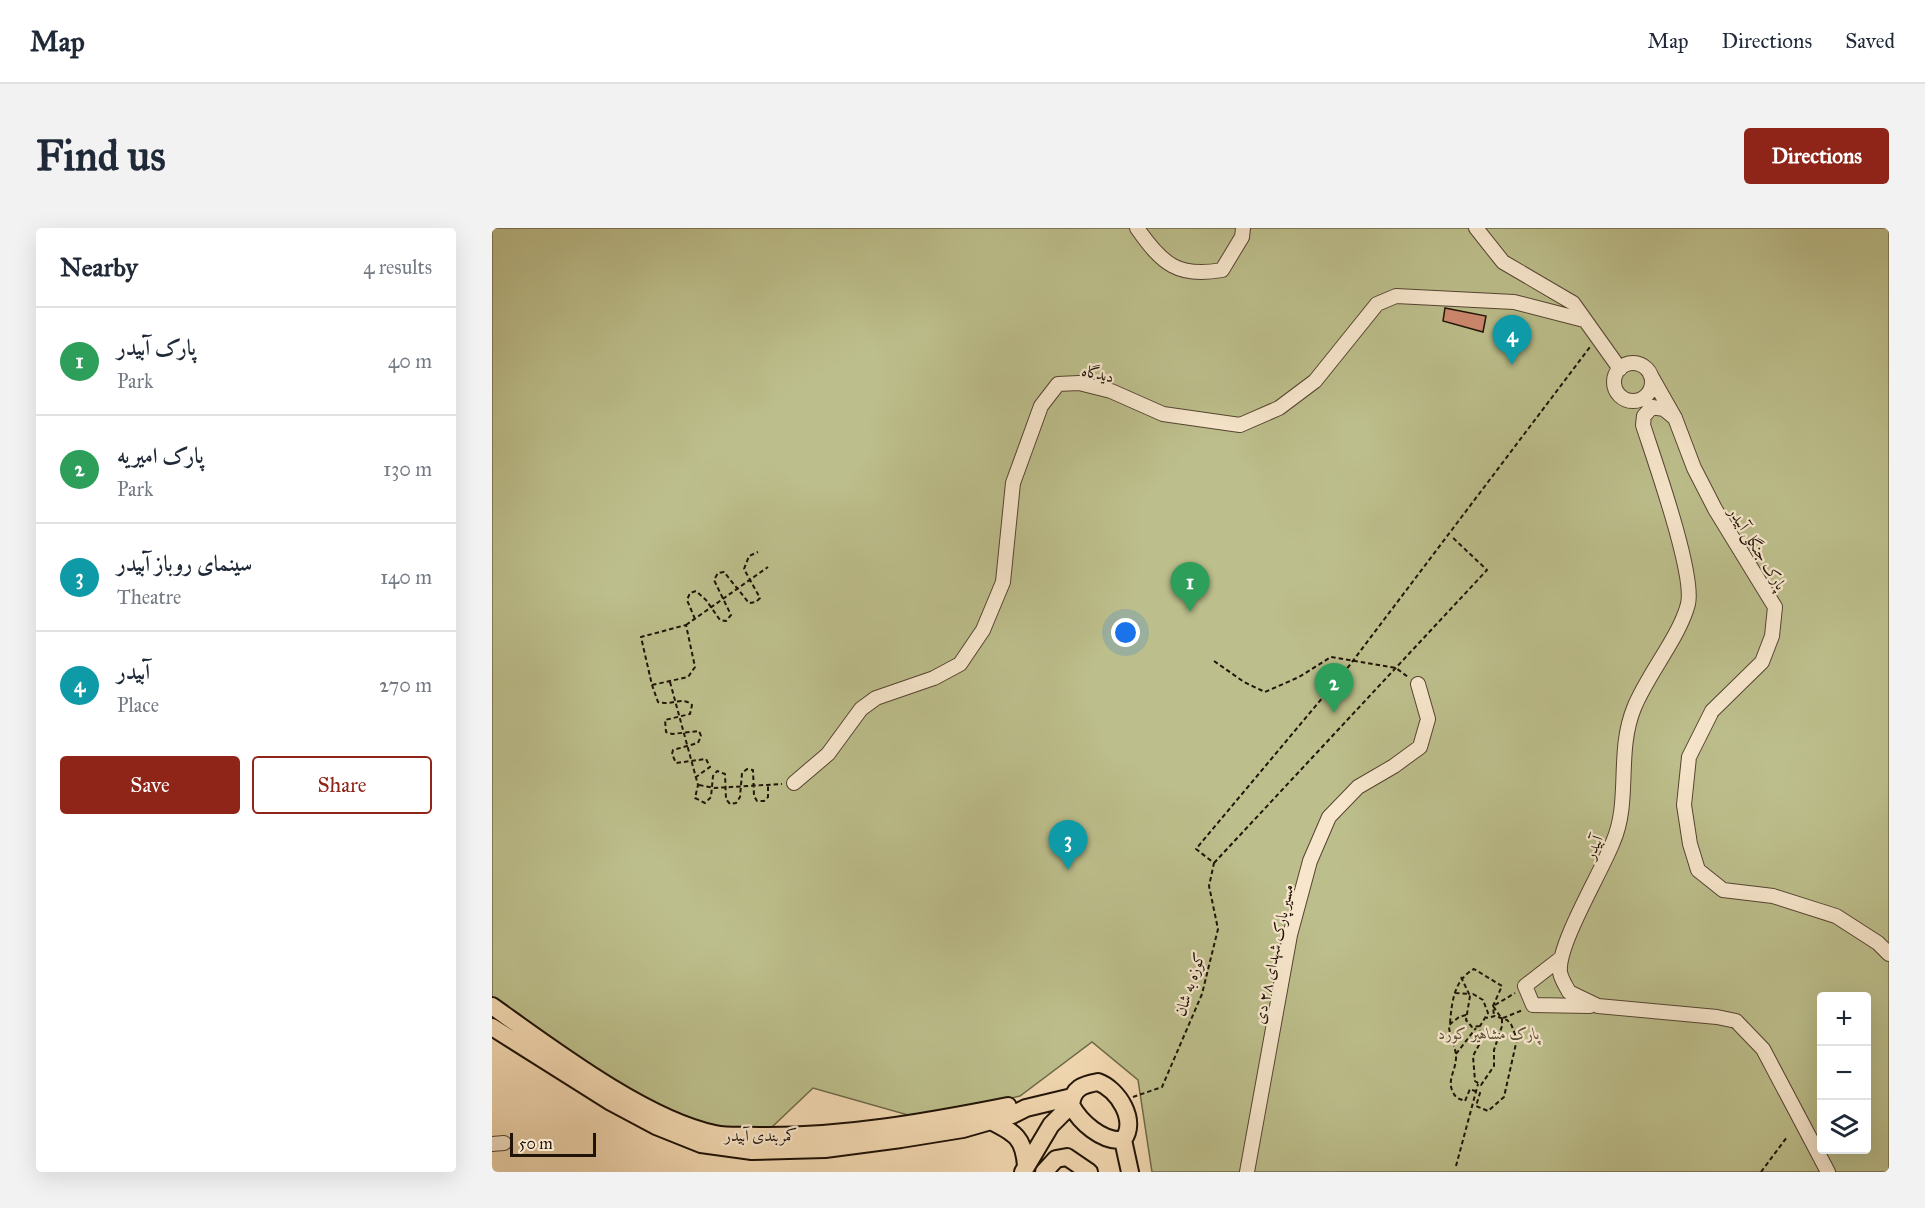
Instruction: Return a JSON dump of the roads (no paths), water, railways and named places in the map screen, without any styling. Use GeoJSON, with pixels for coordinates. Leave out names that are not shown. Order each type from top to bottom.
{"type":"FeatureCollection","features":[{"type":"Feature","properties":{"kind":"main road","name":"کمربندی آبیدر"},"geometry":{"type":"LineString","coordinates":[[492,1006],[594,1075],[667,1119],[716,1135],[794,1136],[868,1128],[1016,1105],[1026,1108]]}},
{"type":"Feature","properties":{"kind":"main road","name":"کمربندی آبیدر"},"geometry":{"type":"LineString","coordinates":[[492,1028],[611,1102],[656,1126],[701,1144],[752,1151],[825,1149],[901,1139],[991,1121],[1026,1108],[1071,1101]]}},
{"type":"Feature","properties":{"kind":"main road"},"geometry":{"type":"LineString","coordinates":[[1024,1169],[1051,1125],[1082,1085],[1098,1082],[1106,1085],[1120,1101],[1128,1126],[1128,1134],[1122,1140],[1113,1141],[1100,1134],[1076,1115],[1071,1101]]}},
{"type":"Feature","properties":{"kind":"main road"},"geometry":{"type":"LineString","coordinates":[[991,1121],[1018,1137],[1025,1150],[1024,1169]]}},
{"type":"Feature","properties":{"kind":"main road"},"geometry":{"type":"LineString","coordinates":[[1122,1140],[1130,1172]]}},
{"type":"Feature","properties":{"kind":"main road"},"geometry":{"type":"LineString","coordinates":[[1044,1172],[1056,1159],[1067,1157],[1089,1172]]}},
{"type":"Feature","properties":{"kind":"lane"},"geometry":{"type":"LineString","coordinates":[[1137,228],[1147,244],[1173,268],[1197,275],[1222,270],[1242,237],[1243,228]]}},
{"type":"Feature","properties":{"kind":"lane"},"geometry":{"type":"LineString","coordinates":[[1476,228],[1503,262],[1573,303],[1620,369]]}},
{"type":"Feature","properties":{"kind":"lane","name":"دیدگاه"},"geometry":{"type":"LineString","coordinates":[[794,783],[828,754],[861,709],[876,698],[924,682],[960,664],[983,630],[1003,582],[1013,483],[1041,406],[1058,384],[1079,383],[1111,392],[1163,414],[1240,425],[1279,408],[1315,381],[1377,304],[1396,296],[1514,302],[1584,320]]}},
{"type":"Feature","properties":{"kind":"lane"},"geometry":{"type":"LineString","coordinates":[[1636,363],[1650,374],[1652,385],[1646,396],[1634,401],[1622,397],[1615,386],[1620,369],[1636,363]]}},
{"type":"Feature","properties":{"kind":"lane","name":"پارک جنگلی آبیدر"},"geometry":{"type":"LineString","coordinates":[[1650,374],[1675,418],[1694,468],[1715,509],[1775,606],[1772,636],[1762,662],[1712,711],[1689,757],[1684,805],[1690,844],[1698,870],[1723,890],[1773,896],[1836,916],[1878,943],[1889,954]]}},
{"type":"Feature","properties":{"kind":"lane","name":"آبیدر"},"geometry":{"type":"LineString","coordinates":[[1561,958],[1615,839],[1620,807],[1624,734],[1634,709],[1688,604],[1688,574],[1643,424],[1644,416],[1652,407],[1664,409],[1675,418]]}},
{"type":"Feature","properties":{"kind":"lane","name":"مسیر پارک شهدای ۲۸ دی"},"geometry":{"type":"LineString","coordinates":[[1247,1172],[1290,935],[1310,861],[1329,817],[1336,809],[1358,787],[1395,766],[1420,747],[1428,719],[1418,684]]}},
{"type":"Feature","properties":{"kind":"lane"},"geometry":{"type":"LineString","coordinates":[[1561,958],[1525,986],[1533,1005],[1598,1006],[1717,1017],[1737,1022],[1763,1049],[1828,1172]]}},
{"type":"Feature","properties":{"kind":"lane"},"geometry":{"type":"LineString","coordinates":[[1561,958],[1560,971],[1569,992],[1598,1006]]}},
{"type":"Feature","properties":{"kind":"place","name":"آبیدر"},"geometry":{"type":"Point","coordinates":[1512,365]}},
{"type":"Feature","properties":{"kind":"place","name":"پارک آبیدر"},"geometry":{"type":"Point","coordinates":[1190,612]}},
{"type":"Feature","properties":{"kind":"place","name":"پارک امیریه"},"geometry":{"type":"Point","coordinates":[1334,713]}},
{"type":"Feature","properties":{"kind":"place","name":"سینمای روباز آبیدر"},"geometry":{"type":"Point","coordinates":[1068,870]}},
{"type":"Feature","properties":{"kind":"park label","name":"پارک مشاهیر کورد"},"geometry":{"type":"Point","coordinates":[1489,1033]}}]}
